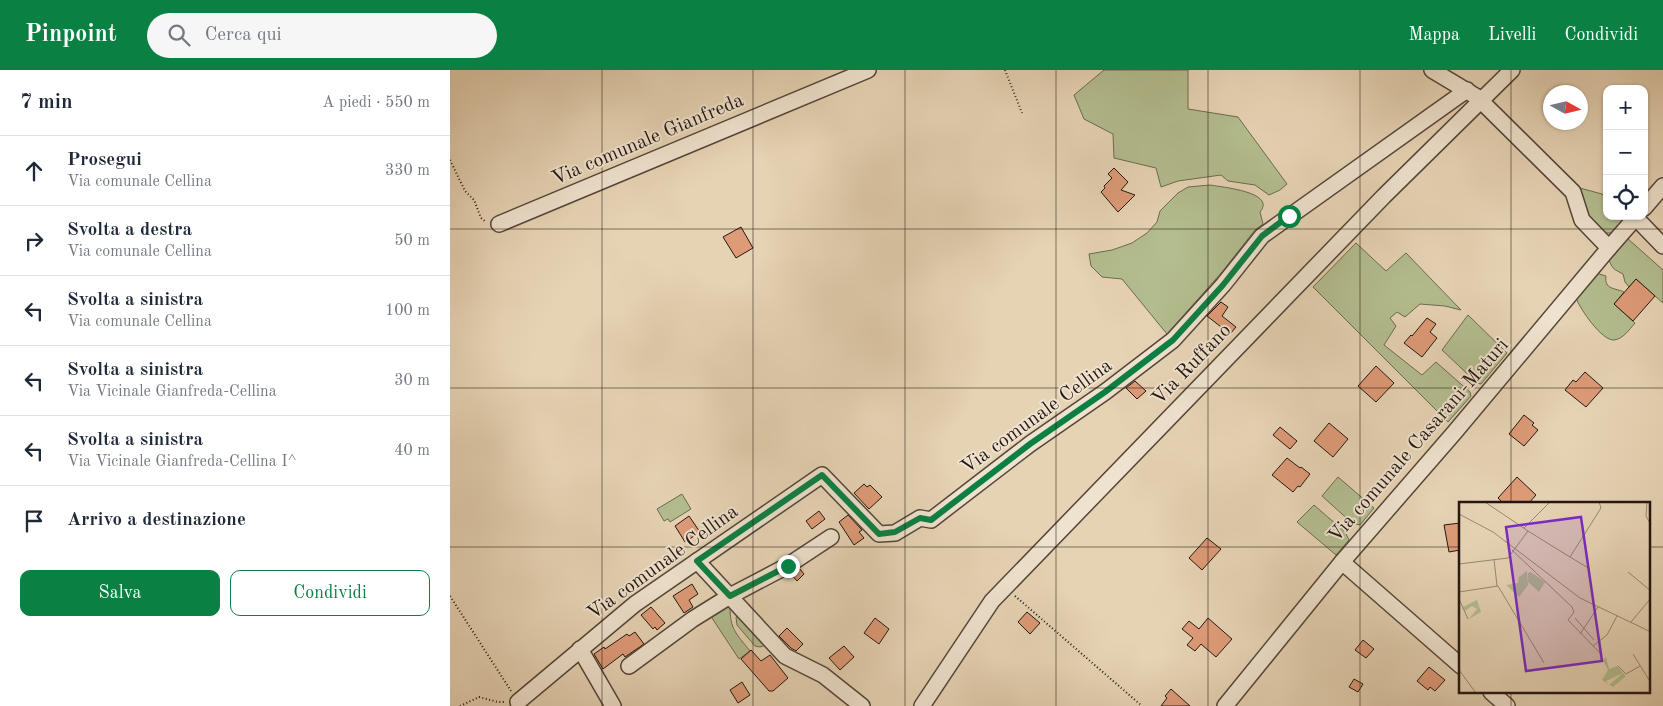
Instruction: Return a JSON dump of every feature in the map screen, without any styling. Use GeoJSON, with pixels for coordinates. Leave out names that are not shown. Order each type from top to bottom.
{"type":"FeatureCollection","features":[{"type":"Feature","properties":{"kind":"street","name":"Via comunale Gianfreda"},"geometry":{"type":"LineString","coordinates":[[499,224],[868,70]]}},
{"type":"Feature","properties":{"kind":"street"},"geometry":{"type":"LineString","coordinates":[[1432,70],[1467,90],[1480,100],[1573,192],[1582,220],[1610,248]]}},
{"type":"Feature","properties":{"kind":"street","name":"Via Ruffano"},"geometry":{"type":"LineString","coordinates":[[922,706],[992,601],[1384,196],[1512,70]]}},
{"type":"Feature","properties":{"kind":"street","name":"Via comunale Cellina"},"geometry":{"type":"LineString","coordinates":[[518,702],[635,604],[822,475],[879,534],[895,532],[920,518],[931,520],[1030,444],[1105,392],[1173,340],[1223,285],[1262,236],[1467,90]]}},
{"type":"Feature","properties":{"kind":"street","name":"Via comunale Casarani-Maturi"},"geometry":{"type":"LineString","coordinates":[[1648,204],[1663,186]]}},
{"type":"Feature","properties":{"kind":"street","name":"Via comunale Casarani-Maturi"},"geometry":{"type":"LineString","coordinates":[[1459,665],[1342,562],[1634,220]]}},
{"type":"Feature","properties":{"kind":"street"},"geometry":{"type":"LineString","coordinates":[[1644,220],[1663,246]]}},
{"type":"Feature","properties":{"kind":"street"},"geometry":{"type":"LineString","coordinates":[[630,666],[693,620],[730,596],[788,566],[831,537]]}},
{"type":"Feature","properties":{"kind":"street"},"geometry":{"type":"LineString","coordinates":[[697,561],[785,656],[823,675],[862,706]]}},
{"type":"Feature","properties":{"kind":"street"},"geometry":{"type":"LineString","coordinates":[[1225,706],[1342,562]]}},
{"type":"Feature","properties":{"kind":"street"},"geometry":{"type":"LineString","coordinates":[[580,649],[613,706]]}},
{"type":"Feature","properties":{"kind":"street"},"geometry":{"type":"LineString","coordinates":[[1492,694],[1507,706]]}},
{"type":"Feature","properties":{"kind":"path"},"geometry":{"type":"LineString","coordinates":[[1005,70],[1022,113]]}},
{"type":"Feature","properties":{"kind":"path"},"geometry":{"type":"LineString","coordinates":[[450,160],[465,191],[474,200],[481,218],[488,223],[499,224]]}},
{"type":"Feature","properties":{"kind":"path"},"geometry":{"type":"LineString","coordinates":[[1005,588],[1142,706]]}},
{"type":"Feature","properties":{"kind":"path"},"geometry":{"type":"LineString","coordinates":[[450,596],[518,702]]}},
{"type":"Feature","properties":{"kind":"path"},"geometry":{"type":"LineString","coordinates":[[460,706],[479,697],[498,702],[518,702]]}},
{"type":"Feature","properties":{"kind":"green space"},"geometry":{"type":"Polygon","coordinates":[[[1104,70],[1188,70],[1188,109],[1238,117],[1287,184],[1269,195],[1255,185],[1228,181],[1221,175],[1178,181],[1161,187],[1156,168],[1114,158],[1113,134],[1084,119],[1074,95],[1104,70]]]}},
{"type":"Feature","properties":{"kind":"green space"},"geometry":{"type":"Polygon","coordinates":[[[1210,185],[1235,189],[1255,195],[1261,200],[1263,205],[1260,212],[1263,224],[1255,230],[1222,272],[1167,334],[1122,279],[1102,277],[1091,266],[1089,254],[1112,250],[1132,243],[1147,233],[1157,222],[1160,211],[1178,193],[1188,187],[1210,185]]]}},
{"type":"Feature","properties":{"kind":"green space"},"geometry":{"type":"Polygon","coordinates":[[[1576,187],[1603,195],[1603,220],[1626,221],[1614,233],[1603,233],[1590,221],[1576,187]]]}},
{"type":"Feature","properties":{"kind":"green space"},"geometry":{"type":"Polygon","coordinates":[[[1627,238],[1663,270],[1663,303],[1636,279],[1629,287],[1625,282],[1623,274],[1612,266],[1609,260],[1627,238]]]}},
{"type":"Feature","properties":{"kind":"green space"},"geometry":{"type":"Polygon","coordinates":[[[1356,243],[1386,271],[1406,253],[1461,310],[1445,306],[1420,304],[1405,317],[1397,312],[1390,318],[1396,326],[1384,345],[1422,375],[1436,362],[1470,392],[1471,396],[1448,422],[1313,287],[1356,243]]]}},
{"type":"Feature","properties":{"kind":"green space"},"geometry":{"type":"Polygon","coordinates":[[[1596,273],[1606,276],[1607,284],[1611,288],[1624,292],[1614,304],[1635,323],[1626,334],[1614,340],[1609,339],[1598,330],[1576,298],[1596,273]]]}},
{"type":"Feature","properties":{"kind":"green space"},"geometry":{"type":"Polygon","coordinates":[[[1468,315],[1507,353],[1481,384],[1477,383],[1442,350],[1468,315]]]}},
{"type":"Feature","properties":{"kind":"green space"},"geometry":{"type":"Polygon","coordinates":[[[1338,477],[1374,508],[1360,525],[1352,523],[1322,496],[1338,477]]]}},
{"type":"Feature","properties":{"kind":"green space"},"geometry":{"type":"Polygon","coordinates":[[[682,494],[691,509],[670,522],[668,519],[664,521],[657,509],[682,494]]]}},
{"type":"Feature","properties":{"kind":"green space"},"geometry":{"type":"Polygon","coordinates":[[[1314,505],[1345,532],[1349,540],[1336,555],[1297,522],[1314,505]]]}},
{"type":"Feature","properties":{"kind":"green space"},"geometry":{"type":"Polygon","coordinates":[[[722,605],[730,606],[733,626],[750,651],[739,659],[710,615],[722,605]]]}},
{"type":"Feature","properties":{"kind":"green space"},"geometry":{"type":"Polygon","coordinates":[[[742,611],[776,651],[773,655],[766,645],[755,646],[737,625],[736,617],[742,611]]]}},
{"type":"Feature","properties":{"kind":"building"},"geometry":{"type":"Polygon","coordinates":[[[1114,168],[1128,182],[1121,190],[1135,195],[1118,212],[1101,192],[1112,178],[1108,174],[1114,168]]]}},
{"type":"Feature","properties":{"kind":"building"},"geometry":{"type":"Polygon","coordinates":[[[741,227],[753,248],[736,258],[723,237],[741,227]]]}},
{"type":"Feature","properties":{"kind":"building"},"geometry":{"type":"Polygon","coordinates":[[[1636,279],[1655,296],[1633,321],[1614,304],[1636,279]]]}},
{"type":"Feature","properties":{"kind":"building"},"geometry":{"type":"Polygon","coordinates":[[[1221,302],[1228,307],[1222,316],[1236,327],[1230,334],[1207,316],[1221,302]]]}},
{"type":"Feature","properties":{"kind":"building"},"geometry":{"type":"Polygon","coordinates":[[[1427,318],[1436,324],[1430,332],[1437,338],[1422,357],[1404,343],[1427,318]]]}},
{"type":"Feature","properties":{"kind":"building"},"geometry":{"type":"Polygon","coordinates":[[[1376,366],[1394,383],[1376,402],[1358,386],[1376,366]]]}},
{"type":"Feature","properties":{"kind":"building"},"geometry":{"type":"Polygon","coordinates":[[[1585,372],[1603,388],[1586,407],[1565,390],[1573,380],[1576,382],[1585,372]]]}},
{"type":"Feature","properties":{"kind":"building"},"geometry":{"type":"Polygon","coordinates":[[[1135,381],[1146,391],[1137,399],[1126,388],[1135,381]]]}},
{"type":"Feature","properties":{"kind":"building"},"geometry":{"type":"Polygon","coordinates":[[[1524,415],[1534,423],[1532,425],[1538,430],[1524,446],[1509,434],[1524,415]]]}},
{"type":"Feature","properties":{"kind":"building"},"geometry":{"type":"Polygon","coordinates":[[[1329,423],[1348,439],[1333,457],[1314,441],[1329,423]]]}},
{"type":"Feature","properties":{"kind":"building"},"geometry":{"type":"Polygon","coordinates":[[[1280,427],[1297,441],[1290,449],[1273,435],[1280,427]]]}},
{"type":"Feature","properties":{"kind":"building"},"geometry":{"type":"Polygon","coordinates":[[[1287,458],[1310,474],[1300,487],[1298,486],[1293,492],[1272,475],[1287,458]]]}},
{"type":"Feature","properties":{"kind":"building"},"geometry":{"type":"Polygon","coordinates":[[[1517,477],[1536,495],[1530,502],[1502,502],[1498,498],[1517,477]]]}},
{"type":"Feature","properties":{"kind":"building"},"geometry":{"type":"Polygon","coordinates":[[[864,484],[867,487],[870,485],[882,497],[869,509],[854,493],[864,484]]]}},
{"type":"Feature","properties":{"kind":"building"},"geometry":{"type":"Polygon","coordinates":[[[819,511],[825,519],[812,529],[806,521],[819,511]]]}},
{"type":"Feature","properties":{"kind":"building"},"geometry":{"type":"Polygon","coordinates":[[[848,515],[862,530],[859,532],[864,538],[854,545],[839,522],[848,515]]]}},
{"type":"Feature","properties":{"kind":"building"},"geometry":{"type":"Polygon","coordinates":[[[689,516],[700,532],[685,542],[675,526],[689,516]]]}},
{"type":"Feature","properties":{"kind":"building"},"geometry":{"type":"Polygon","coordinates":[[[1459,523],[1459,550],[1449,552],[1444,525],[1459,523]]]}},
{"type":"Feature","properties":{"kind":"building"},"geometry":{"type":"Polygon","coordinates":[[[1207,538],[1221,549],[1202,570],[1189,558],[1207,538]]]}},
{"type":"Feature","properties":{"kind":"building"},"geometry":{"type":"Polygon","coordinates":[[[800,569],[804,574],[797,581],[791,574],[800,569]]]}},
{"type":"Feature","properties":{"kind":"building"},"geometry":{"type":"Polygon","coordinates":[[[692,584],[698,594],[689,600],[693,607],[684,613],[673,596],[692,584]]]}},
{"type":"Feature","properties":{"kind":"building"},"geometry":{"type":"Polygon","coordinates":[[[651,607],[665,623],[657,630],[655,627],[653,629],[641,615],[651,607]]]}},
{"type":"Feature","properties":{"kind":"building"},"geometry":{"type":"Polygon","coordinates":[[[1027,612],[1040,623],[1030,634],[1018,622],[1027,612]]]}},
{"type":"Feature","properties":{"kind":"building"},"geometry":{"type":"Polygon","coordinates":[[[875,618],[889,629],[879,644],[864,633],[875,618]]]}},
{"type":"Feature","properties":{"kind":"building"},"geometry":{"type":"Polygon","coordinates":[[[1208,618],[1232,639],[1216,657],[1201,644],[1195,651],[1187,645],[1193,638],[1182,629],[1189,621],[1199,629],[1208,618]]]}},
{"type":"Feature","properties":{"kind":"building"},"geometry":{"type":"Polygon","coordinates":[[[787,628],[803,644],[796,651],[779,636],[787,628]]]}},
{"type":"Feature","properties":{"kind":"building"},"geometry":{"type":"Polygon","coordinates":[[[635,632],[644,644],[625,657],[623,654],[603,669],[594,654],[627,634],[629,636],[635,632]]]}},
{"type":"Feature","properties":{"kind":"building"},"geometry":{"type":"Polygon","coordinates":[[[1363,640],[1374,649],[1366,658],[1355,650],[1363,640]]]}},
{"type":"Feature","properties":{"kind":"building"},"geometry":{"type":"Polygon","coordinates":[[[844,646],[854,657],[840,670],[829,658],[844,646]]]}},
{"type":"Feature","properties":{"kind":"building"},"geometry":{"type":"Polygon","coordinates":[[[751,650],[761,661],[770,655],[788,678],[773,691],[769,691],[741,659],[751,650]]]}},
{"type":"Feature","properties":{"kind":"building"},"geometry":{"type":"Polygon","coordinates":[[[1429,667],[1445,680],[1435,691],[1430,687],[1428,690],[1417,681],[1429,667]]]}},
{"type":"Feature","properties":{"kind":"building"},"geometry":{"type":"Polygon","coordinates":[[[1354,679],[1363,684],[1358,692],[1349,687],[1354,679]]]}},
{"type":"Feature","properties":{"kind":"building"},"geometry":{"type":"Polygon","coordinates":[[[742,682],[750,695],[738,703],[730,690],[742,682]]]}},
{"type":"Feature","properties":{"kind":"building"},"geometry":{"type":"Polygon","coordinates":[[[1171,689],[1190,706],[1161,706],[1167,698],[1165,696],[1171,689]]]}},
{"type":"Feature","properties":{"kind":"route"},"geometry":{"type":"LineString","coordinates":[[788,566],[730,596],[697,561],[822,475],[879,534],[895,532],[920,518],[931,520],[1030,444],[1105,392],[1173,340],[1223,285],[1262,236],[1289,216]]}}]}
